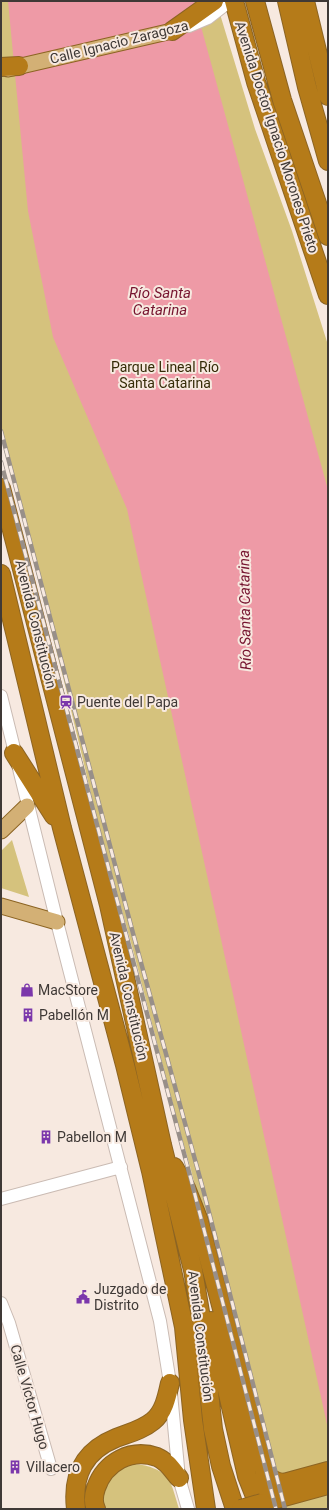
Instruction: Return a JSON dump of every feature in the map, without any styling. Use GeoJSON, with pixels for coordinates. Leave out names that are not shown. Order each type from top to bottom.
{"type":"FeatureCollection","features":[{"type":"Feature","properties":{"kind":"highway"},"geometry":{"type":"LineString","coordinates":[[172,31],[214,1]]}},
{"type":"Feature","properties":{"kind":"highway","name":"Avenida Doctor Ignacio Morones Prieto"},"geometry":{"type":"LineString","coordinates":[[234,1],[261,97],[328,295]]}},
{"type":"Feature","properties":{"kind":"highway"},"geometry":{"type":"LineString","coordinates":[[255,1],[282,100],[328,236]]}},
{"type":"Feature","properties":{"kind":"highway"},"geometry":{"type":"LineString","coordinates":[[287,1],[307,87],[328,161]]}},
{"type":"Feature","properties":{"kind":"highway"},"geometry":{"type":"LineString","coordinates":[[305,1],[327,85]]}},
{"type":"Feature","properties":{"kind":"highway"},"geometry":{"type":"LineString","coordinates":[[1,67],[19,66]]}},
{"type":"Feature","properties":{"kind":"highway","name":"Avenida Constitución"},"geometry":{"type":"LineString","coordinates":[[1,488],[109,905],[162,1145],[193,1270],[201,1318],[212,1429],[221,1466],[235,1509]]}},
{"type":"Feature","properties":{"kind":"highway","name":"Avenida Constitución"},"geometry":{"type":"LineString","coordinates":[[1,574],[62,828],[125,1065],[151,1171],[184,1327],[193,1420],[206,1509]]}},
{"type":"Feature","properties":{"kind":"highway"},"geometry":{"type":"LineString","coordinates":[[14,753],[62,828]]}},
{"type":"Feature","properties":{"kind":"highway"},"geometry":{"type":"LineString","coordinates":[[109,905],[125,1065]]}},
{"type":"Feature","properties":{"kind":"highway"},"geometry":{"type":"LineString","coordinates":[[162,1145],[186,1188],[199,1221],[273,1498]]}},
{"type":"Feature","properties":{"kind":"highway"},"geometry":{"type":"LineString","coordinates":[[193,1270],[210,1316],[247,1476],[273,1498]]}},
{"type":"Feature","properties":{"kind":"highway"},"geometry":{"type":"LineString","coordinates":[[76,1509],[74,1496],[76,1478],[83,1464],[92,1453],[102,1445],[142,1428],[153,1421],[167,1400],[170,1383]]}},
{"type":"Feature","properties":{"kind":"highway"},"geometry":{"type":"LineString","coordinates":[[96,1509],[94,1506],[94,1493],[98,1482],[104,1472],[113,1463],[122,1458],[131,1455],[145,1454],[159,1458],[169,1466],[179,1478]]}},
{"type":"Feature","properties":{"kind":"highway"},"geometry":{"type":"LineString","coordinates":[[273,1498],[328,1471]]}},
{"type":"Feature","properties":{"kind":"highway"},"geometry":{"type":"LineString","coordinates":[[241,1509],[273,1498],[328,1485]]}},
{"type":"Feature","properties":{"kind":"main road","name":"Calle Ignacio Zaragoza"},"geometry":{"type":"LineString","coordinates":[[1,70],[172,31]]}},
{"type":"Feature","properties":{"kind":"main road"},"geometry":{"type":"LineString","coordinates":[[1,831],[27,806]]}},
{"type":"Feature","properties":{"kind":"main road"},"geometry":{"type":"LineString","coordinates":[[1,906],[57,922]]}},
{"type":"Feature","properties":{"kind":"street","name":"Calle Ignacio Zaragoza"},"geometry":{"type":"LineString","coordinates":[[172,31],[208,18],[230,1]]}},
{"type":"Feature","properties":{"kind":"street"},"geometry":{"type":"LineString","coordinates":[[1,696],[27,806],[160,1321],[170,1383],[179,1478],[188,1509]]}},
{"type":"Feature","properties":{"kind":"street"},"geometry":{"type":"LineString","coordinates":[[1,1199],[121,1167]]}},
{"type":"Feature","properties":{"kind":"street","name":"Calle Víctor Hugo"},"geometry":{"type":"LineString","coordinates":[[1,1303],[9,1323],[51,1469]]}},
{"type":"Feature","properties":{"kind":"green space","name":"Río Santa Catarina"},"geometry":{"type":"Polygon","coordinates":[[[1,1],[216,1],[255,129],[292,231],[328,345],[328,1509],[282,1509],[236,1347],[191,1170],[99,827],[64,681],[1,435],[1,1]]]}},
{"type":"Feature","properties":{"kind":"green space"},"geometry":{"type":"Polygon","coordinates":[[[12,840],[29,897],[1,888],[1,851],[12,840]]]}},
{"type":"Feature","properties":{"kind":"green space"},"geometry":{"type":"Polygon","coordinates":[[[132,1464],[148,1466],[167,1477],[179,1509],[102,1509],[100,1499],[113,1473],[132,1464]]]}},
{"type":"Feature","properties":{"kind":"water","name":"Río Santa Catarina"},"geometry":{"type":"Polygon","coordinates":[[[8,1],[194,1],[328,490],[328,1429],[127,509],[53,337],[28,211],[8,1]]]}},
{"type":"Feature","properties":{"kind":"railway"},"geometry":{"type":"LineString","coordinates":[[1,431],[134,937],[203,1189],[285,1509]]}},
{"type":"Feature","properties":{"kind":"railway"},"geometry":{"type":"LineString","coordinates":[[1,462],[194,1191],[276,1509]]}},
{"type":"Feature","properties":{"kind":"place","name":"Puente del Papa"},"geometry":{"type":"Point","coordinates":[66,702]}},
{"type":"Feature","properties":{"kind":"place","name":"MacStore"},"geometry":{"type":"Point","coordinates":[27,990]}},
{"type":"Feature","properties":{"kind":"place","name":"Pabellón M"},"geometry":{"type":"Point","coordinates":[28,1015]}},
{"type":"Feature","properties":{"kind":"place","name":"Pabellon M"},"geometry":{"type":"Point","coordinates":[46,1137]}},
{"type":"Feature","properties":{"kind":"place","name":"Juzgado de Distrito"},"geometry":{"type":"Point","coordinates":[83,1297]}},
{"type":"Feature","properties":{"kind":"place","name":"Villacero"},"geometry":{"type":"Point","coordinates":[15,1467]}},
{"type":"Feature","properties":{"kind":"park label","name":"Parque Lineal Río Santa Catarina"},"geometry":{"type":"Point","coordinates":[165,376]}}]}
